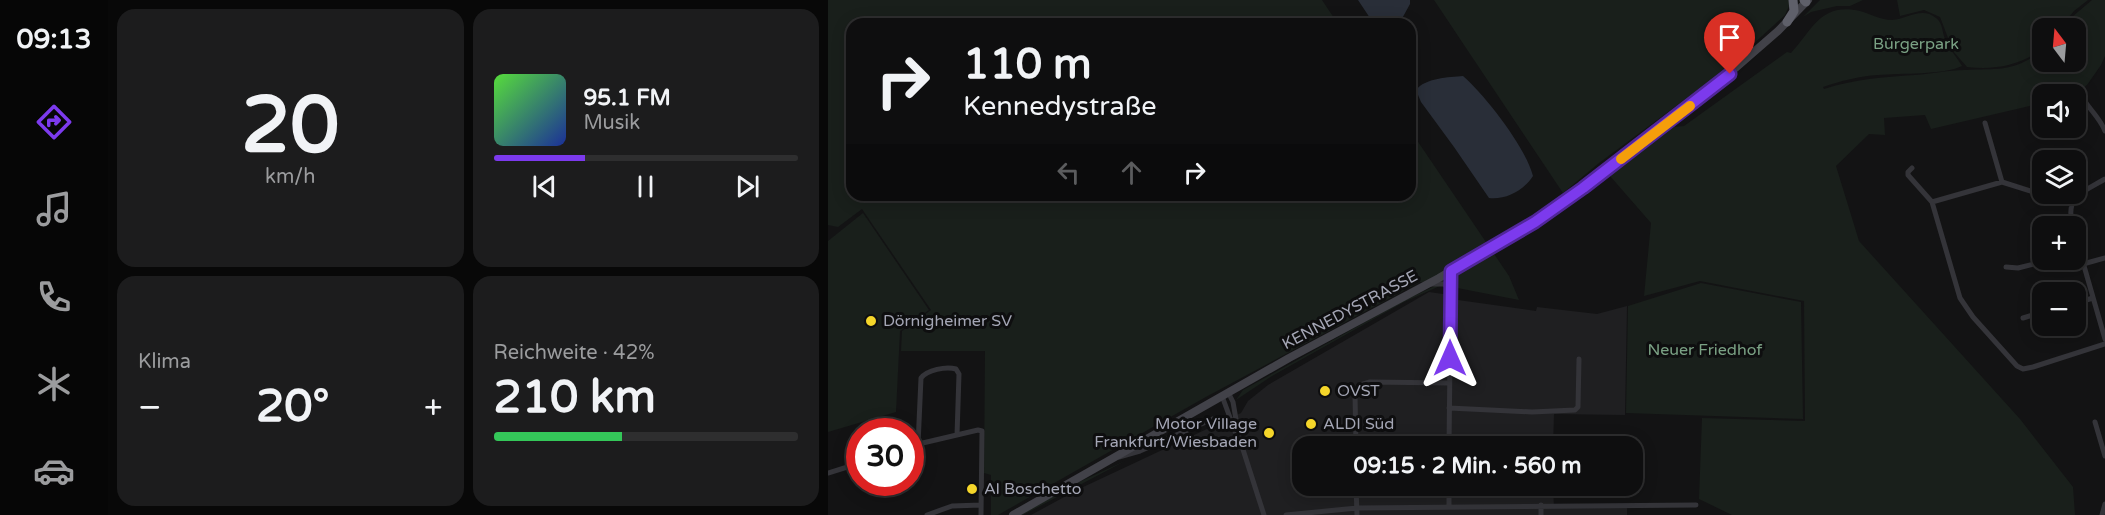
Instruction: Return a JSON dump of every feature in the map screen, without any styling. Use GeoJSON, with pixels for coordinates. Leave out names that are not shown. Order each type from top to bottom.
{"type":"FeatureCollection","features":[{"type":"Feature","properties":{"kind":"highway"},"geometry":{"type":"LineString","coordinates":[[1787,22],[1801,2]]}},
{"type":"Feature","properties":{"kind":"main road","name":"KENNEDYSTRASSE"},"geometry":{"type":"LineString","coordinates":[[1012,515],[1535,222],[1694,103],[1787,22]]}},
{"type":"Feature","properties":{"kind":"street"},"geometry":{"type":"LineString","coordinates":[[2086,103],[2101,122],[2105,132]]}},
{"type":"Feature","properties":{"kind":"street"},"geometry":{"type":"LineString","coordinates":[[1985,123],[2002,183]]}},
{"type":"Feature","properties":{"kind":"street"},"geometry":{"type":"LineString","coordinates":[[1912,168],[1908,176],[1932,202],[1960,298],[1973,317],[2020,368],[2033,367],[2105,344]]}},
{"type":"Feature","properties":{"kind":"street"},"geometry":{"type":"LineString","coordinates":[[2086,190],[2105,179]]}},
{"type":"Feature","properties":{"kind":"street"},"geometry":{"type":"LineString","coordinates":[[1932,202],[2002,183],[2032,192]]}},
{"type":"Feature","properties":{"kind":"street"},"geometry":{"type":"LineString","coordinates":[[2070,216],[2071,204]]}},
{"type":"Feature","properties":{"kind":"street"},"geometry":{"type":"LineString","coordinates":[[2086,263],[2105,258]]}},
{"type":"Feature","properties":{"kind":"street"},"geometry":{"type":"LineString","coordinates":[[2006,267],[2018,268],[2032,264]]}},
{"type":"Feature","properties":{"kind":"street"},"geometry":{"type":"LineString","coordinates":[[2085,270],[2105,339]]}},
{"type":"Feature","properties":{"kind":"street"},"geometry":{"type":"LineString","coordinates":[[1449,436],[1451,271]]}},
{"type":"Feature","properties":{"kind":"street"},"geometry":{"type":"LineString","coordinates":[[1426,284],[1444,284],[1450,290]]}},
{"type":"Feature","properties":{"kind":"street"},"geometry":{"type":"LineString","coordinates":[[2086,300],[2093,298]]}},
{"type":"Feature","properties":{"kind":"street"},"geometry":{"type":"LineString","coordinates":[[2023,318],[2032,315]]}},
{"type":"Feature","properties":{"kind":"street"},"geometry":{"type":"LineString","coordinates":[[1449,408],[1532,412],[1575,410],[1578,407],[1579,359]]}},
{"type":"Feature","properties":{"kind":"street"},"geometry":{"type":"LineString","coordinates":[[919,418],[921,378],[927,373],[950,367],[956,369],[958,374],[957,435]]}},
{"type":"Feature","properties":{"kind":"street"},"geometry":{"type":"LineString","coordinates":[[1356,436],[1355,395],[1360,385],[1370,382],[1449,383]]}},
{"type":"Feature","properties":{"kind":"street"},"geometry":{"type":"LineString","coordinates":[[1225,394],[1233,428],[1239,437]]}},
{"type":"Feature","properties":{"kind":"street"},"geometry":{"type":"LineString","coordinates":[[1225,394],[1234,405],[1239,437],[1263,515]]}},
{"type":"Feature","properties":{"kind":"street","name":"KENNEDYSTRASSE"},"geometry":{"type":"LineString","coordinates":[[1112,459],[1140,451],[1215,418],[1226,419],[1233,428]]}},
{"type":"Feature","properties":{"kind":"street"},"geometry":{"type":"LineString","coordinates":[[2095,422],[2105,456]]}},
{"type":"Feature","properties":{"kind":"street"},"geometry":{"type":"LineString","coordinates":[[924,443],[978,430],[983,433],[981,515]]}},
{"type":"Feature","properties":{"kind":"street"},"geometry":{"type":"LineString","coordinates":[[828,473],[846,467]]}},
{"type":"Feature","properties":{"kind":"street"},"geometry":{"type":"LineString","coordinates":[[1356,496],[1357,515]]}},
{"type":"Feature","properties":{"kind":"street"},"geometry":{"type":"LineString","coordinates":[[1449,496],[1449,506]]}},
{"type":"Feature","properties":{"kind":"street"},"geometry":{"type":"LineString","coordinates":[[2102,515],[2105,504]]}},
{"type":"Feature","properties":{"kind":"street"},"geometry":{"type":"LineString","coordinates":[[927,515],[952,506],[981,505]]}},
{"type":"Feature","properties":{"kind":"street"},"geometry":{"type":"LineString","coordinates":[[1540,505],[1541,515]]}},
{"type":"Feature","properties":{"kind":"street"},"geometry":{"type":"LineString","coordinates":[[1286,515],[1357,508],[1696,505]]}},
{"type":"Feature","properties":{"kind":"shaded area"},"geometry":{"type":"Polygon","coordinates":[[[1358,0],[1410,0],[1402,18],[1370,18],[1358,0]]]}},
{"type":"Feature","properties":{"kind":"shaded area"},"geometry":{"type":"Polygon","coordinates":[[[1463,76],[1483,96],[1504,123],[1529,164],[1533,176],[1520,190],[1508,196],[1489,198],[1421,102],[1416,90],[1431,81],[1463,76]]]}},
{"type":"Feature","properties":{"kind":"shaded area"},"geometry":{"type":"Polygon","coordinates":[[[1429,292],[1457,296],[1458,300],[1536,311],[1537,307],[1597,314],[1627,306],[1625,415],[1554,414],[1553,436],[1292,436],[1292,496],[1553,496],[1554,508],[1627,506],[1627,515],[1031,515],[1079,489],[1241,413],[1248,401],[1268,385],[1429,292]]]}},
{"type":"Feature","properties":{"kind":"green space"},"geometry":{"type":"Polygon","coordinates":[[[828,0],[1322,0],[1334,18],[846,18],[846,201],[1416,201],[1416,139],[1509,276],[1519,300],[1442,285],[1404,302],[1272,376],[1236,400],[1243,390],[1405,300],[1437,285],[1420,282],[1204,398],[998,515],[991,515],[991,475],[984,473],[985,351],[901,351],[902,331],[931,310],[862,209],[838,227],[828,225],[828,0]]]}},
{"type":"Feature","properties":{"kind":"green space"},"geometry":{"type":"Polygon","coordinates":[[[1434,0],[1789,0],[1789,6],[1785,15],[1726,69],[1599,163],[1563,193],[1434,0]]]}},
{"type":"Feature","properties":{"kind":"green space"},"geometry":{"type":"Polygon","coordinates":[[[1820,0],[1863,0],[1850,6],[1837,6],[1811,12],[1803,17],[1820,0]]]}},
{"type":"Feature","properties":{"kind":"green space"},"geometry":{"type":"Polygon","coordinates":[[[1897,0],[2088,0],[2068,18],[2032,18],[2032,55],[2016,63],[1987,68],[1967,67],[1953,51],[1940,17],[1924,10],[1900,16],[1897,0]]]}},
{"type":"Feature","properties":{"kind":"green space","name":"Bürgerpark"},"geometry":{"type":"Polygon","coordinates":[[[2092,0],[2105,0],[2105,56],[2086,86],[2032,84],[2032,106],[1931,129],[1925,115],[1884,118],[1885,135],[1869,134],[1836,166],[1859,241],[2020,419],[2073,487],[2075,515],[1732,515],[1699,499],[1702,418],[1805,421],[1804,301],[1700,281],[1644,296],[1651,223],[1610,176],[1674,127],[1684,126],[1787,52],[1791,53],[1819,20],[1836,10],[1860,11],[1892,20],[1920,13],[1931,15],[1940,22],[1947,43],[1962,66],[1934,72],[1864,76],[1823,87],[1824,89],[1880,78],[2006,68],[2023,63],[2032,57],[2032,72],[2086,72],[2086,18],[2072,17],[2092,0]]]}},
{"type":"Feature","properties":{"kind":"green space","name":"Dörnigheimer SV"},"geometry":{"type":"Polygon","coordinates":[[[863,213],[929,310],[900,331],[896,412],[876,418],[846,418],[846,427],[828,432],[828,241],[863,213]]]}},
{"type":"Feature","properties":{"kind":"green space","name":"Neuer Friedhof"},"geometry":{"type":"Polygon","coordinates":[[[1701,283],[1801,302],[1803,419],[1626,413],[1628,306],[1701,283]]]}},
{"type":"Feature","properties":{"kind":"green space"},"geometry":{"type":"Polygon","coordinates":[[[1125,461],[1023,515],[1019,515],[1077,483],[1125,461]]]}},
{"type":"Feature","properties":{"kind":"slow traffic"},"geometry":{"type":"LineString","coordinates":[[1621,159],[1690,106]]}},
{"type":"Feature","properties":{"kind":"place","name":"Dörnigheimer SV"},"geometry":{"type":"Point","coordinates":[871,321]}},
{"type":"Feature","properties":{"kind":"place","name":"OVST"},"geometry":{"type":"Point","coordinates":[1325,391]}},
{"type":"Feature","properties":{"kind":"place","name":"ALDI Süd"},"geometry":{"type":"Point","coordinates":[1311,424]}},
{"type":"Feature","properties":{"kind":"place","name":"Motor Village Frankfurt/Wiesbaden"},"geometry":{"type":"Point","coordinates":[1269,433]}},
{"type":"Feature","properties":{"kind":"place","name":"Al Boschetto"},"geometry":{"type":"Point","coordinates":[972,489]}},
{"type":"Feature","properties":{"kind":"route"},"geometry":{"type":"LineString","coordinates":[[1450,358],[1451,271],[1535,222],[1583,188],[1730,74]]}}]}
